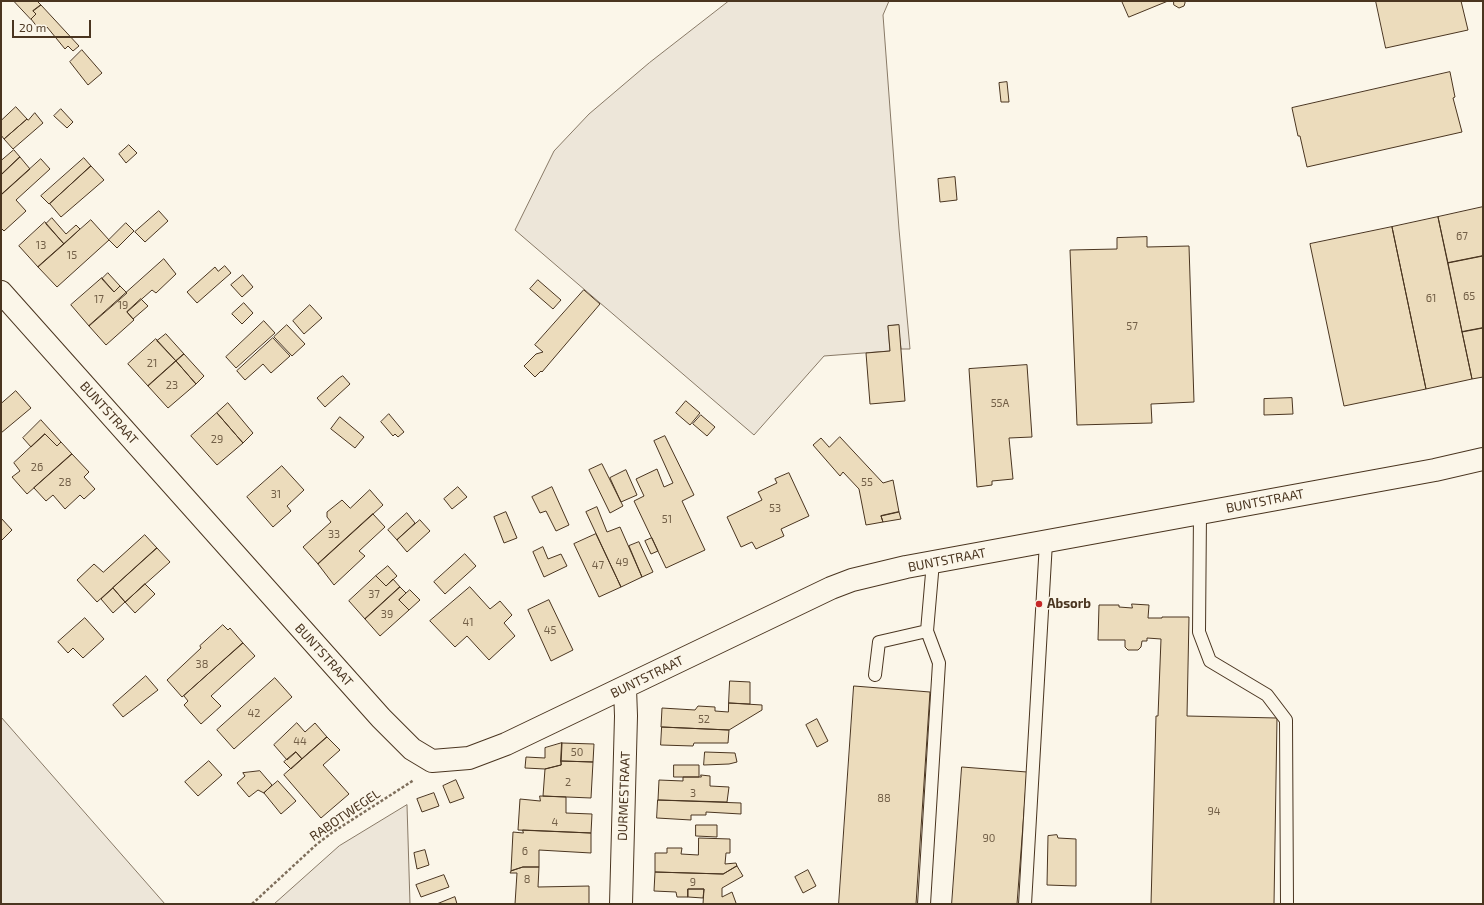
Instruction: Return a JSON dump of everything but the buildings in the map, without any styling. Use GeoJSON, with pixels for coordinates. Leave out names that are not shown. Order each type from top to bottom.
{"type":"FeatureCollection","features":[{"type":"Feature","properties":{"kind":"street","name":"BUNTSTRAAT"},"geometry":{"type":"LineString","coordinates":[[1,292],[381,718],[412,749],[432,761],[469,758],[506,744],[830,588],[852,580],[933,562],[1435,470],[1483,459]]}},
{"type":"Feature","properties":{"kind":"street","name":"DURMESTRAAT"},"geometry":{"type":"LineString","coordinates":[[621,904],[626,716],[625,688]]}},
{"type":"Feature","properties":{"kind":"lane"},"geometry":{"type":"LineString","coordinates":[[1200,513],[1199,632],[1210,661],[1267,696],[1286,720],[1287,904]]}},
{"type":"Feature","properties":{"kind":"lane"},"geometry":{"type":"LineString","coordinates":[[1025,904],[1046,542]]}},
{"type":"Feature","properties":{"kind":"lane"},"geometry":{"type":"LineString","coordinates":[[924,904],[939,663],[927,632],[933,562]]}},
{"type":"Feature","properties":{"kind":"lane"},"geometry":{"type":"LineString","coordinates":[[875,675],[878,642],[927,632]]}},
{"type":"Feature","properties":{"kind":"path","name":"RABOTWEGEL"},"geometry":{"type":"LineString","coordinates":[[252,904],[317,844],[333,832],[425,773],[432,761]]}},
{"type":"Feature","properties":{"kind":"shaded area"},"geometry":{"type":"Polygon","coordinates":[[[729,1],[889,1],[883,15],[899,229],[910,349],[901,349],[898,325],[888,326],[890,351],[824,356],[754,435],[515,230],[554,151],[589,114],[649,63],[729,1]]]}},
{"type":"Feature","properties":{"kind":"shaded area"},"geometry":{"type":"Polygon","coordinates":[[[1,717],[165,904],[1,904],[1,717]]]}},
{"type":"Feature","properties":{"kind":"shaded area"},"geometry":{"type":"Polygon","coordinates":[[[407,805],[410,904],[274,904],[339,846],[407,805]]]}},
{"type":"Feature","properties":{"kind":"place","name":"Absorb"},"geometry":{"type":"Point","coordinates":[1039,604]}}]}
